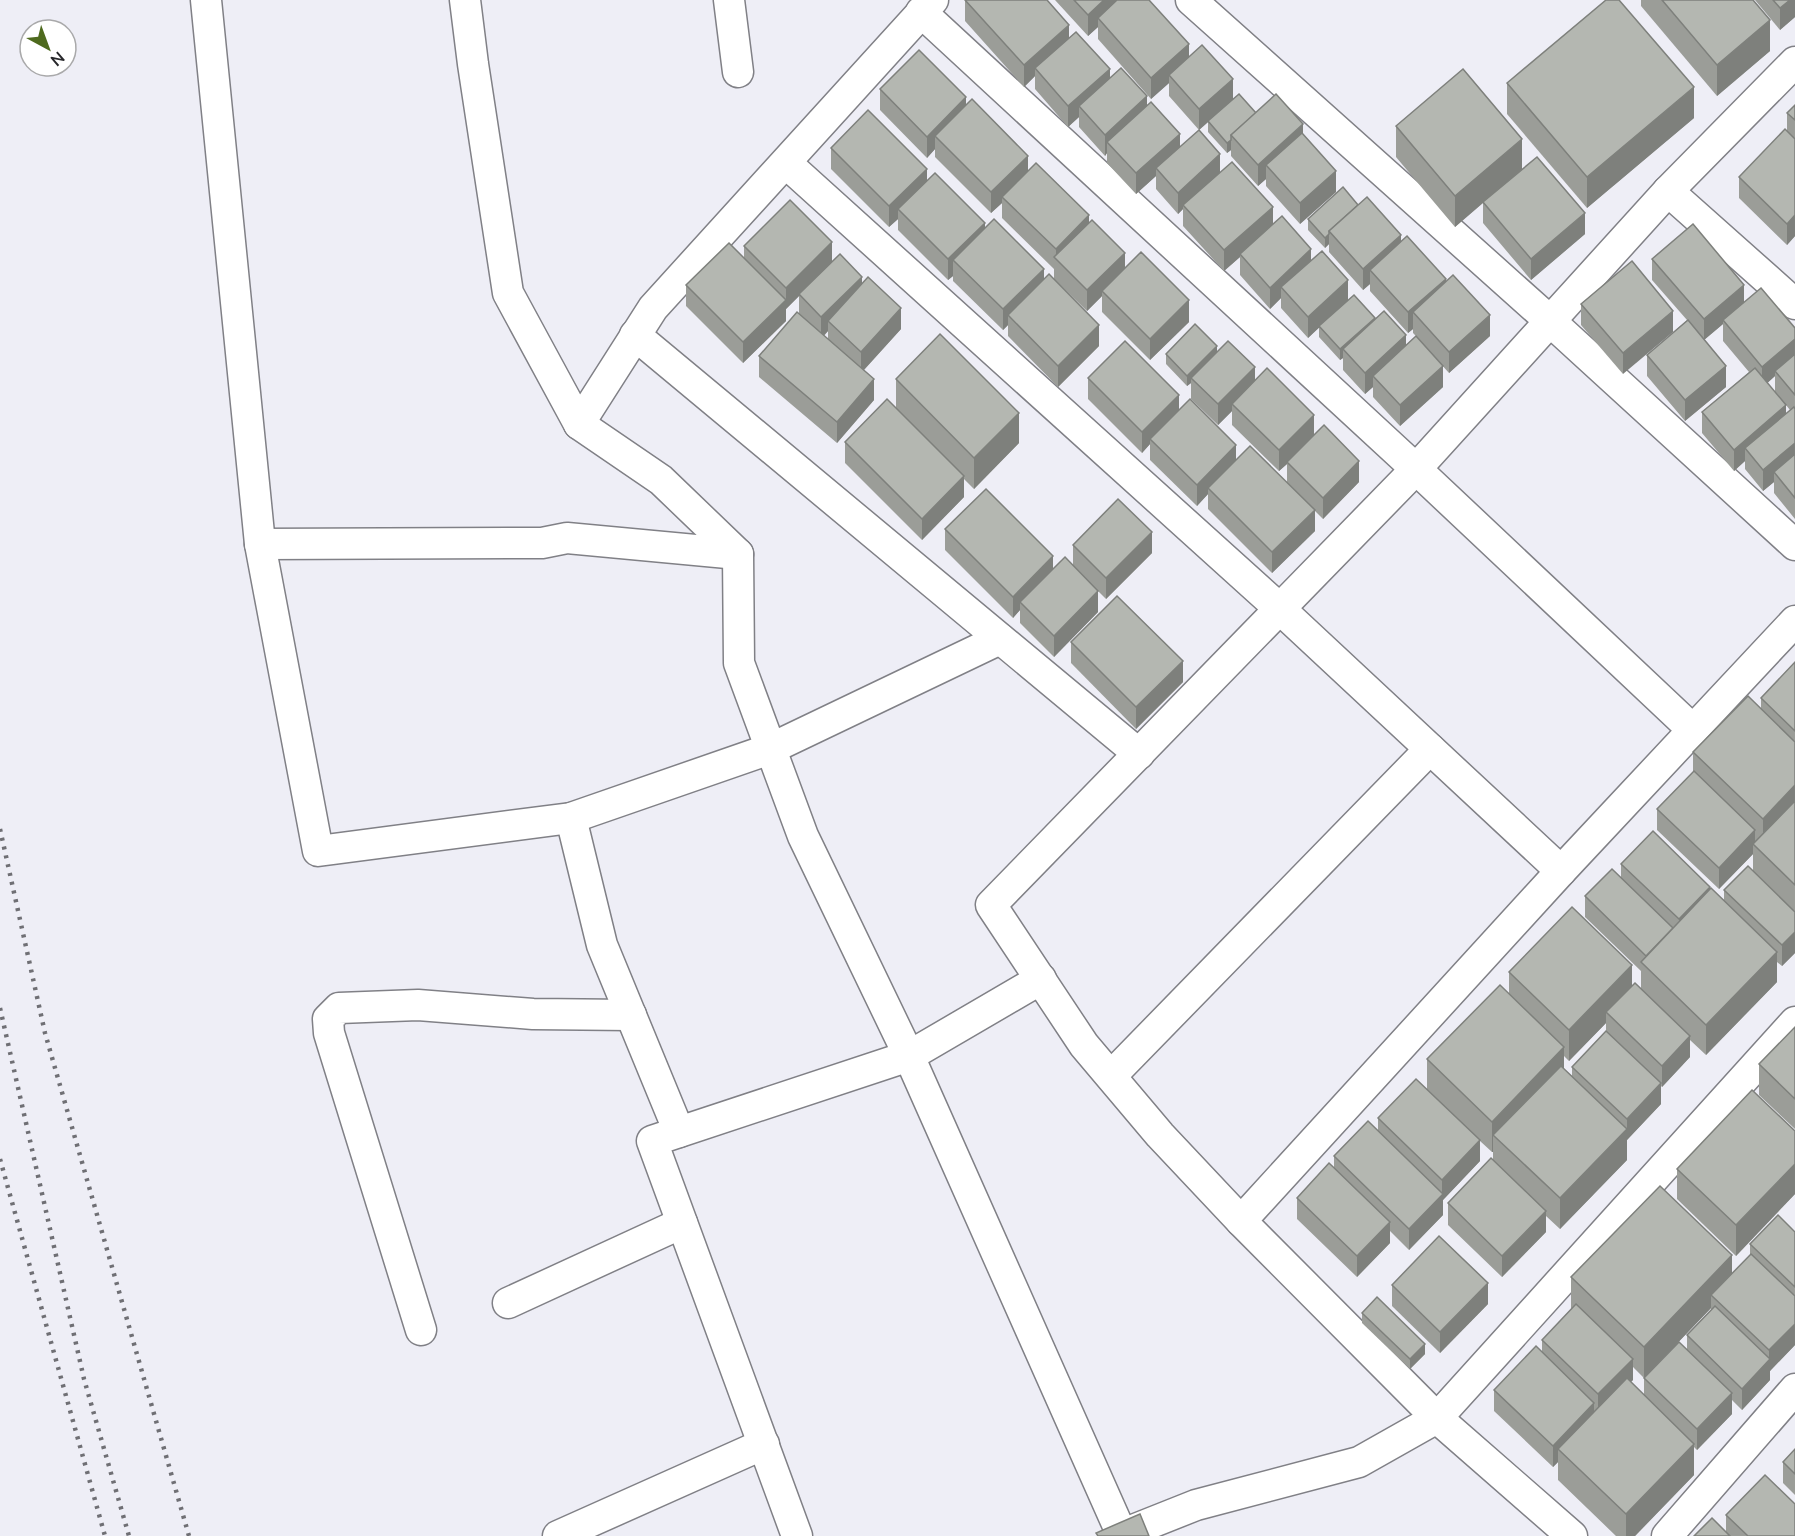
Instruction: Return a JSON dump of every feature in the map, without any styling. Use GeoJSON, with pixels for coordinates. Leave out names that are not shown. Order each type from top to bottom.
{"type":"FeatureCollection","features":[{"type":"Feature","properties":{"kind":"street"},"geometry":{"type":"LineString","coordinates":[[206,0],[260,544],[318,851],[571,818],[770,749],[1000,639]]}},
{"type":"Feature","properties":{"kind":"street"},"geometry":{"type":"LineString","coordinates":[[465,0],[472,64],[508,293],[579,424],[661,480],[738,554],[739,663],[803,836],[909,1056],[1120,1535],[1196,1505],[1359,1461],[1437,1418],[1795,1022]]}},
{"type":"Feature","properties":{"kind":"street"},"geometry":{"type":"LineString","coordinates":[[729,0],[738,72]]}},
{"type":"Feature","properties":{"kind":"street"},"geometry":{"type":"LineString","coordinates":[[1191,0],[1795,544]]}},
{"type":"Feature","properties":{"kind":"street"},"geometry":{"type":"LineString","coordinates":[[579,424],[653,308],[927,6],[1693,730]]}},
{"type":"Feature","properties":{"kind":"street"},"geometry":{"type":"LineString","coordinates":[[1572,1536],[1437,1418],[1241,1221],[1160,1135],[1084,1045],[991,905],[1416,469],[1668,191],[1795,62]]}},
{"type":"Feature","properties":{"kind":"street"},"geometry":{"type":"LineString","coordinates":[[786,163],[1280,609],[1561,871]]}},
{"type":"Feature","properties":{"kind":"street"},"geometry":{"type":"LineString","coordinates":[[1668,191],[1795,304]]}},
{"type":"Feature","properties":{"kind":"street"},"geometry":{"type":"LineString","coordinates":[[635,335],[1139,754]]}},
{"type":"Feature","properties":{"kind":"street"},"geometry":{"type":"LineString","coordinates":[[260,544],[542,543],[567,538],[738,554]]}},
{"type":"Feature","properties":{"kind":"street"},"geometry":{"type":"LineString","coordinates":[[1241,1221],[1561,871],[1795,621]]}},
{"type":"Feature","properties":{"kind":"street"},"geometry":{"type":"LineString","coordinates":[[1111,1076],[1430,748]]}},
{"type":"Feature","properties":{"kind":"street"},"geometry":{"type":"LineString","coordinates":[[571,818],[603,945],[679,1132]]}},
{"type":"Feature","properties":{"kind":"street"},"geometry":{"type":"LineString","coordinates":[[797,1536],[652,1142],[909,1056],[1041,979]]}},
{"type":"Feature","properties":{"kind":"street"},"geometry":{"type":"LineString","coordinates":[[422,1330],[329,1033],[328,1019],[339,1008],[418,1005],[534,1014],[631,1015]]}},
{"type":"Feature","properties":{"kind":"street"},"geometry":{"type":"LineString","coordinates":[[508,1303],[682,1223]]}},
{"type":"Feature","properties":{"kind":"street"},"geometry":{"type":"LineString","coordinates":[[1667,1536],[1795,1389]]}},
{"type":"Feature","properties":{"kind":"street"},"geometry":{"type":"LineString","coordinates":[[558,1536],[764,1444]]}},
{"type":"Feature","properties":{"kind":"building"},"geometry":{"type":"Polygon","coordinates":[[[965,0],[1047,0],[1069,25],[1024,65],[965,0]]]}},
{"type":"Feature","properties":{"kind":"building"},"geometry":{"type":"Polygon","coordinates":[[[1074,0],[1104,0],[1088,15],[1074,0]]]}},
{"type":"Feature","properties":{"kind":"building"},"geometry":{"type":"Polygon","coordinates":[[[1117,0],[1149,0],[1189,44],[1151,78],[1098,18],[1117,0]]]}},
{"type":"Feature","properties":{"kind":"building"},"geometry":{"type":"Polygon","coordinates":[[[1606,0],[1619,0],[1694,87],[1587,177],[1507,83],[1606,0]]]}},
{"type":"Feature","properties":{"kind":"building"},"geometry":{"type":"Polygon","coordinates":[[[1662,0],[1753,0],[1770,20],[1717,65],[1662,0]]]}},
{"type":"Feature","properties":{"kind":"building"},"geometry":{"type":"Polygon","coordinates":[[[1773,0],[1790,0],[1780,8],[1773,0]]]}},
{"type":"Feature","properties":{"kind":"building"},"geometry":{"type":"Polygon","coordinates":[[[1076,32],[1110,69],[1068,106],[1035,68],[1076,32]]]}},
{"type":"Feature","properties":{"kind":"building"},"geometry":{"type":"Polygon","coordinates":[[[1202,45],[1233,79],[1199,109],[1169,75],[1202,45]]]}},
{"type":"Feature","properties":{"kind":"building"},"geometry":{"type":"Polygon","coordinates":[[[919,50],[966,97],[927,137],[880,89],[919,50]]]}},
{"type":"Feature","properties":{"kind":"building"},"geometry":{"type":"Polygon","coordinates":[[[1121,68],[1147,96],[1105,135],[1079,106],[1121,68]]]}},
{"type":"Feature","properties":{"kind":"building"},"geometry":{"type":"Polygon","coordinates":[[[1463,69],[1522,139],[1455,196],[1396,126],[1463,69]]]}},
{"type":"Feature","properties":{"kind":"building"},"geometry":{"type":"Polygon","coordinates":[[[1239,94],[1256,113],[1231,135],[1231,140],[1227,143],[1208,121],[1239,94]]]}},
{"type":"Feature","properties":{"kind":"building"},"geometry":{"type":"Polygon","coordinates":[[[1276,94],[1303,124],[1258,165],[1231,135],[1276,94]]]}},
{"type":"Feature","properties":{"kind":"building"},"geometry":{"type":"Polygon","coordinates":[[[972,99],[1028,156],[991,192],[935,136],[972,99]]]}},
{"type":"Feature","properties":{"kind":"building"},"geometry":{"type":"Polygon","coordinates":[[[1151,102],[1180,134],[1136,173],[1107,142],[1151,102]]]}},
{"type":"Feature","properties":{"kind":"building"},"geometry":{"type":"Polygon","coordinates":[[[1795,105],[1795,120],[1787,113],[1795,105]]]}},
{"type":"Feature","properties":{"kind":"building"},"geometry":{"type":"Polygon","coordinates":[[[868,110],[927,169],[889,206],[831,148],[868,110]]]}},
{"type":"Feature","properties":{"kind":"building"},"geometry":{"type":"Polygon","coordinates":[[[1785,129],[1795,139],[1795,215],[1787,224],[1739,177],[1785,129]]]}},
{"type":"Feature","properties":{"kind":"building"},"geometry":{"type":"Polygon","coordinates":[[[1199,130],[1220,154],[1178,193],[1156,168],[1199,130]]]}},
{"type":"Feature","properties":{"kind":"building"},"geometry":{"type":"Polygon","coordinates":[[[1302,133],[1336,171],[1300,203],[1266,165],[1302,133]]]}},
{"type":"Feature","properties":{"kind":"building"},"geometry":{"type":"Polygon","coordinates":[[[1537,157],[1585,213],[1531,259],[1483,202],[1537,157]]]}},
{"type":"Feature","properties":{"kind":"building"},"geometry":{"type":"Polygon","coordinates":[[[1232,162],[1273,207],[1224,250],[1183,205],[1232,162]]]}},
{"type":"Feature","properties":{"kind":"building"},"geometry":{"type":"Polygon","coordinates":[[[1036,163],[1089,215],[1056,249],[1002,197],[1036,163]]]}},
{"type":"Feature","properties":{"kind":"building"},"geometry":{"type":"Polygon","coordinates":[[[935,173],[985,223],[948,259],[898,209],[935,173]]]}},
{"type":"Feature","properties":{"kind":"building"},"geometry":{"type":"Polygon","coordinates":[[[1343,187],[1358,205],[1329,231],[1325,238],[1308,219],[1343,187]]]}},
{"type":"Feature","properties":{"kind":"building"},"geometry":{"type":"Polygon","coordinates":[[[1367,197],[1401,235],[1363,269],[1329,231],[1367,197]]]}},
{"type":"Feature","properties":{"kind":"building"},"geometry":{"type":"Polygon","coordinates":[[[790,200],[832,242],[786,288],[744,246],[790,200]]]}},
{"type":"Feature","properties":{"kind":"building"},"geometry":{"type":"Polygon","coordinates":[[[1282,216],[1311,249],[1270,288],[1240,254],[1282,216]]]}},
{"type":"Feature","properties":{"kind":"building"},"geometry":{"type":"Polygon","coordinates":[[[994,219],[1044,269],[1003,309],[953,260],[994,219]]]}},
{"type":"Feature","properties":{"kind":"building"},"geometry":{"type":"Polygon","coordinates":[[[1092,220],[1125,253],[1087,290],[1054,257],[1092,220]]]}},
{"type":"Feature","properties":{"kind":"building"},"geometry":{"type":"Polygon","coordinates":[[[1693,224],[1744,285],[1704,319],[1652,259],[1693,224]]]}},
{"type":"Feature","properties":{"kind":"building"},"geometry":{"type":"Polygon","coordinates":[[[1407,236],[1446,279],[1408,312],[1370,270],[1407,236]]]}},
{"type":"Feature","properties":{"kind":"building"},"geometry":{"type":"Polygon","coordinates":[[[729,243],[786,300],[743,342],[686,285],[729,243]]]}},
{"type":"Feature","properties":{"kind":"building"},"geometry":{"type":"Polygon","coordinates":[[[1322,251],[1348,280],[1308,317],[1281,287],[1322,251]]]}},
{"type":"Feature","properties":{"kind":"building"},"geometry":{"type":"Polygon","coordinates":[[[1141,252],[1189,300],[1150,339],[1102,291],[1141,252]]]}},
{"type":"Feature","properties":{"kind":"building"},"geometry":{"type":"Polygon","coordinates":[[[840,254],[862,277],[821,317],[799,294],[840,254]]]}},
{"type":"Feature","properties":{"kind":"building"},"geometry":{"type":"Polygon","coordinates":[[[1632,261],[1673,311],[1623,353],[1581,304],[1632,261]]]}},
{"type":"Feature","properties":{"kind":"building"},"geometry":{"type":"Polygon","coordinates":[[[1049,274],[1099,325],[1058,366],[1008,315],[1049,274]]]}},
{"type":"Feature","properties":{"kind":"building"},"geometry":{"type":"Polygon","coordinates":[[[1453,275],[1490,315],[1449,352],[1413,312],[1453,275]]]}},
{"type":"Feature","properties":{"kind":"building"},"geometry":{"type":"Polygon","coordinates":[[[868,277],[901,308],[861,352],[828,321],[868,277]]]}},
{"type":"Feature","properties":{"kind":"building"},"geometry":{"type":"Polygon","coordinates":[[[1761,288],[1795,328],[1795,339],[1762,367],[1723,320],[1761,288]]]}},
{"type":"Feature","properties":{"kind":"building"},"geometry":{"type":"Polygon","coordinates":[[[1354,295],[1375,318],[1340,349],[1319,326],[1354,295]]]}},
{"type":"Feature","properties":{"kind":"building"},"geometry":{"type":"Polygon","coordinates":[[[1384,311],[1406,335],[1365,373],[1343,349],[1384,311]]]}},
{"type":"Feature","properties":{"kind":"building"},"geometry":{"type":"Polygon","coordinates":[[[797,312],[874,379],[837,422],[759,356],[797,312]]]}},
{"type":"Feature","properties":{"kind":"building"},"geometry":{"type":"Polygon","coordinates":[[[1688,320],[1726,366],[1685,400],[1647,355],[1688,320]]]}},
{"type":"Feature","properties":{"kind":"building"},"geometry":{"type":"Polygon","coordinates":[[[1195,324],[1217,346],[1187,376],[1166,354],[1195,324]]]}},
{"type":"Feature","properties":{"kind":"building"},"geometry":{"type":"Polygon","coordinates":[[[940,334],[1019,413],[974,458],[896,379],[940,334]]]}},
{"type":"Feature","properties":{"kind":"building"},"geometry":{"type":"Polygon","coordinates":[[[1416,336],[1443,366],[1400,405],[1373,376],[1416,336]]]}},
{"type":"Feature","properties":{"kind":"building"},"geometry":{"type":"Polygon","coordinates":[[[1125,341],[1179,395],[1142,432],[1088,378],[1125,341]]]}},
{"type":"Feature","properties":{"kind":"building"},"geometry":{"type":"Polygon","coordinates":[[[1228,341],[1255,367],[1218,404],[1191,378],[1228,341]]]}},
{"type":"Feature","properties":{"kind":"building"},"geometry":{"type":"Polygon","coordinates":[[[1795,354],[1795,395],[1775,371],[1795,354]]]}},
{"type":"Feature","properties":{"kind":"building"},"geometry":{"type":"Polygon","coordinates":[[[1267,368],[1314,415],[1279,450],[1232,404],[1267,368]]]}},
{"type":"Feature","properties":{"kind":"building"},"geometry":{"type":"Polygon","coordinates":[[[1755,368],[1786,405],[1734,450],[1702,412],[1755,368]]]}},
{"type":"Feature","properties":{"kind":"building"},"geometry":{"type":"Polygon","coordinates":[[[887,399],[964,476],[922,519],[845,442],[887,399]]]}},
{"type":"Feature","properties":{"kind":"building"},"geometry":{"type":"Polygon","coordinates":[[[1190,399],[1236,445],[1197,485],[1150,439],[1190,399]]]}},
{"type":"Feature","properties":{"kind":"building"},"geometry":{"type":"Polygon","coordinates":[[[1794,407],[1795,443],[1763,470],[1745,448],[1794,407]]]}},
{"type":"Feature","properties":{"kind":"building"},"geometry":{"type":"Polygon","coordinates":[[[1324,425],[1359,461],[1323,498],[1287,462],[1324,425]]]}},
{"type":"Feature","properties":{"kind":"building"},"geometry":{"type":"Polygon","coordinates":[[[1250,446],[1315,510],[1272,552],[1208,488],[1250,446]]]}},
{"type":"Feature","properties":{"kind":"building"},"geometry":{"type":"Polygon","coordinates":[[[1795,454],[1795,498],[1774,472],[1795,454]]]}},
{"type":"Feature","properties":{"kind":"building"},"geometry":{"type":"Polygon","coordinates":[[[986,489],[1053,556],[1013,597],[945,529],[986,489]]]}},
{"type":"Feature","properties":{"kind":"building"},"geometry":{"type":"Polygon","coordinates":[[[1118,499],[1152,532],[1106,578],[1073,545],[1118,499]]]}},
{"type":"Feature","properties":{"kind":"building"},"geometry":{"type":"Polygon","coordinates":[[[1065,557],[1098,591],[1054,636],[1020,602],[1065,557]]]}},
{"type":"Feature","properties":{"kind":"building"},"geometry":{"type":"Polygon","coordinates":[[[1117,596],[1183,661],[1136,707],[1071,642],[1117,596]]]}},
{"type":"Feature","properties":{"kind":"building"},"geometry":{"type":"Polygon","coordinates":[[[1795,662],[1795,731],[1761,698],[1795,662]]]}},
{"type":"Feature","properties":{"kind":"building"},"geometry":{"type":"Polygon","coordinates":[[[1748,696],[1795,742],[1795,785],[1763,819],[1693,752],[1748,696]]]}},
{"type":"Feature","properties":{"kind":"building"},"geometry":{"type":"Polygon","coordinates":[[[1694,771],[1755,830],[1719,868],[1657,809],[1694,771]]]}},
{"type":"Feature","properties":{"kind":"building"},"geometry":{"type":"Polygon","coordinates":[[[1795,801],[1795,885],[1753,844],[1795,801]]]}},
{"type":"Feature","properties":{"kind":"building"},"geometry":{"type":"Polygon","coordinates":[[[1653,831],[1710,887],[1679,919],[1621,864],[1653,831]]]}},
{"type":"Feature","properties":{"kind":"building"},"geometry":{"type":"Polygon","coordinates":[[[1748,866],[1795,912],[1795,932],[1782,945],[1724,890],[1748,866]]]}},
{"type":"Feature","properties":{"kind":"building"},"geometry":{"type":"Polygon","coordinates":[[[1612,869],[1673,928],[1646,956],[1585,896],[1612,869]]]}},
{"type":"Feature","properties":{"kind":"building"},"geometry":{"type":"Polygon","coordinates":[[[1711,888],[1777,952],[1706,1025],[1641,962],[1711,888]]]}},
{"type":"Feature","properties":{"kind":"building"},"geometry":{"type":"Polygon","coordinates":[[[1572,907],[1632,965],[1569,1030],[1509,972],[1572,907]]]}},
{"type":"Feature","properties":{"kind":"building"},"geometry":{"type":"Polygon","coordinates":[[[1635,983],[1690,1036],[1662,1066],[1606,1012],[1635,983]]]}},
{"type":"Feature","properties":{"kind":"building"},"geometry":{"type":"Polygon","coordinates":[[[1500,985],[1564,1047],[1492,1122],[1427,1059],[1500,985]]]}},
{"type":"Feature","properties":{"kind":"building"},"geometry":{"type":"Polygon","coordinates":[[[1795,1027],[1795,1099],[1759,1064],[1795,1027]]]}},
{"type":"Feature","properties":{"kind":"building"},"geometry":{"type":"Polygon","coordinates":[[[1606,1031],[1661,1083],[1627,1119],[1572,1067],[1606,1031]]]}},
{"type":"Feature","properties":{"kind":"building"},"geometry":{"type":"Polygon","coordinates":[[[1561,1066],[1627,1129],[1560,1198],[1493,1135],[1561,1066]]]}},
{"type":"Feature","properties":{"kind":"building"},"geometry":{"type":"Polygon","coordinates":[[[1416,1079],[1480,1140],[1442,1180],[1378,1118],[1416,1079]]]}},
{"type":"Feature","properties":{"kind":"building"},"geometry":{"type":"Polygon","coordinates":[[[1752,1090],[1795,1131],[1795,1164],[1736,1225],[1677,1169],[1752,1090]]]}},
{"type":"Feature","properties":{"kind":"building"},"geometry":{"type":"Polygon","coordinates":[[[1368,1121],[1443,1194],[1409,1229],[1334,1156],[1368,1121]]]}},
{"type":"Feature","properties":{"kind":"building"},"geometry":{"type":"Polygon","coordinates":[[[1491,1158],[1546,1211],[1502,1256],[1448,1203],[1491,1158]]]}},
{"type":"Feature","properties":{"kind":"building"},"geometry":{"type":"Polygon","coordinates":[[[1329,1163],[1390,1222],[1357,1256],[1297,1198],[1329,1163]]]}},
{"type":"Feature","properties":{"kind":"building"},"geometry":{"type":"Polygon","coordinates":[[[1660,1186],[1732,1255],[1644,1347],[1571,1277],[1660,1186]]]}},
{"type":"Feature","properties":{"kind":"building"},"geometry":{"type":"Polygon","coordinates":[[[1778,1215],[1795,1232],[1795,1287],[1750,1244],[1778,1215]]]}},
{"type":"Feature","properties":{"kind":"building"},"geometry":{"type":"Polygon","coordinates":[[[1439,1236],[1488,1283],[1440,1332],[1392,1285],[1439,1236]]]}},
{"type":"Feature","properties":{"kind":"building"},"geometry":{"type":"Polygon","coordinates":[[[1751,1254],[1795,1296],[1795,1324],[1769,1350],[1711,1295],[1751,1254]]]}},
{"type":"Feature","properties":{"kind":"building"},"geometry":{"type":"Polygon","coordinates":[[[1377,1297],[1425,1344],[1410,1359],[1362,1313],[1377,1297]]]}},
{"type":"Feature","properties":{"kind":"building"},"geometry":{"type":"Polygon","coordinates":[[[1576,1304],[1633,1359],[1598,1394],[1542,1340],[1576,1304]]]}},
{"type":"Feature","properties":{"kind":"building"},"geometry":{"type":"Polygon","coordinates":[[[1715,1306],[1770,1359],[1742,1389],[1687,1335],[1715,1306]]]}},
{"type":"Feature","properties":{"kind":"building"},"geometry":{"type":"Polygon","coordinates":[[[1679,1342],[1732,1393],[1697,1429],[1644,1378],[1679,1342]]]}},
{"type":"Feature","properties":{"kind":"building"},"geometry":{"type":"Polygon","coordinates":[[[1536,1346],[1594,1403],[1553,1446],[1494,1390],[1536,1346]]]}},
{"type":"Feature","properties":{"kind":"building"},"geometry":{"type":"Polygon","coordinates":[[[1627,1378],[1694,1444],[1626,1514],[1558,1449],[1627,1378]]]}},
{"type":"Feature","properties":{"kind":"building"},"geometry":{"type":"Polygon","coordinates":[[[1795,1449],[1795,1474],[1783,1462],[1795,1449]]]}},
{"type":"Feature","properties":{"kind":"building"},"geometry":{"type":"Polygon","coordinates":[[[1765,1475],[1795,1504],[1795,1536],[1748,1536],[1726,1515],[1765,1475]]]}},
{"type":"Feature","properties":{"kind":"building"},"geometry":{"type":"Polygon","coordinates":[[[1140,1514],[1149,1536],[1098,1536],[1096,1533],[1140,1514]]]}},
{"type":"Feature","properties":{"kind":"building"},"geometry":{"type":"Polygon","coordinates":[[[1712,1518],[1730,1536],[1694,1536],[1712,1518]]]}},
{"type":"Feature","properties":{"kind":"railway"},"geometry":{"type":"LineString","coordinates":[[0,829],[45,1033],[189,1536]]}},
{"type":"Feature","properties":{"kind":"railway"},"geometry":{"type":"LineString","coordinates":[[0,1008],[84,1379],[129,1536]]}},
{"type":"Feature","properties":{"kind":"railway"},"geometry":{"type":"LineString","coordinates":[[0,1159],[105,1536]]}}]}
